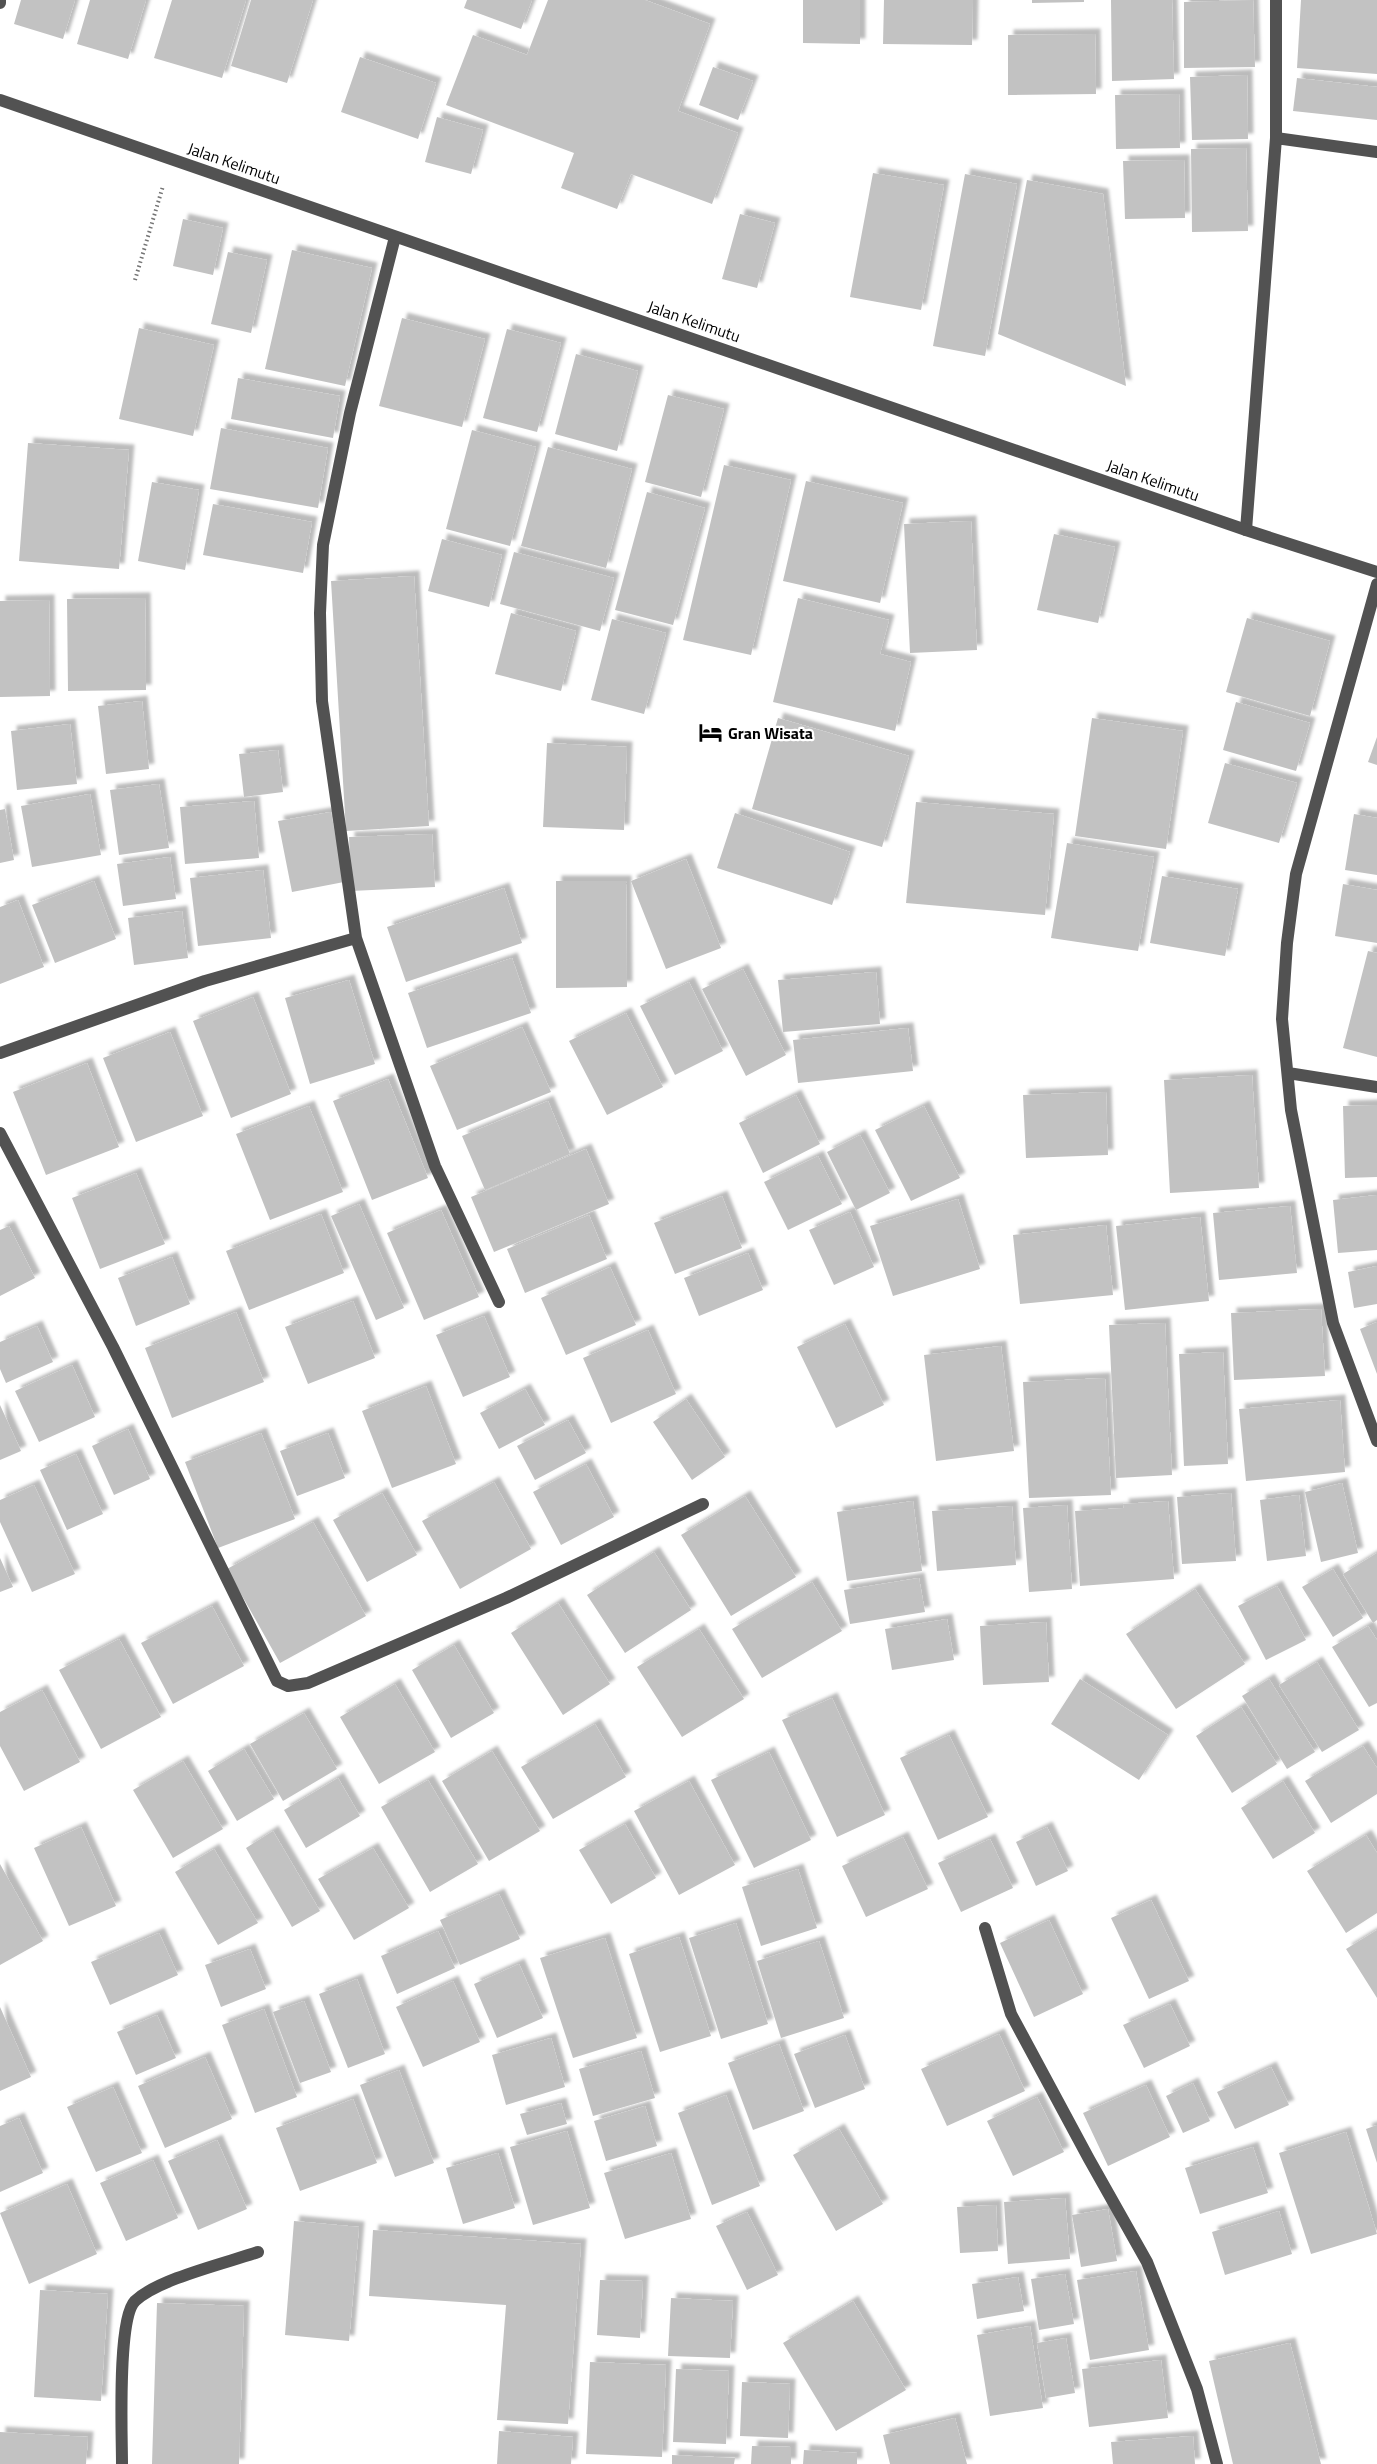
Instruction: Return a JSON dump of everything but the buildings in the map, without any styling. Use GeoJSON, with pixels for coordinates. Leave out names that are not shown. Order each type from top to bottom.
{"type":"FeatureCollection","features":[{"type":"Feature","properties":{"kind":"street"},"geometry":{"type":"LineString","coordinates":[[1246,530],[1276,138],[1275,0]]}},
{"type":"Feature","properties":{"kind":"street","name":"Jalan Kelimutu"},"geometry":{"type":"LineString","coordinates":[[0,100],[1246,530],[1377,572]]}},
{"type":"Feature","properties":{"kind":"street"},"geometry":{"type":"LineString","coordinates":[[1276,138],[1377,152]]}},
{"type":"Feature","properties":{"kind":"street"},"geometry":{"type":"LineString","coordinates":[[394,237],[350,413],[323,545],[320,613],[322,701],[356,938],[435,1166],[500,1302]]}},
{"type":"Feature","properties":{"kind":"street"},"geometry":{"type":"LineString","coordinates":[[1377,584],[1296,874],[1281,1019],[1291,1110],[1333,1323],[1377,1441]]}},
{"type":"Feature","properties":{"kind":"street"},"geometry":{"type":"LineString","coordinates":[[0,1053],[205,981],[356,938]]}},
{"type":"Feature","properties":{"kind":"street"},"geometry":{"type":"LineString","coordinates":[[1288,1073],[1377,1087]]}},
{"type":"Feature","properties":{"kind":"street"},"geometry":{"type":"LineString","coordinates":[[0,1133],[113,1347],[277,1681],[288,1686],[308,1683],[506,1598],[703,1504]]}},
{"type":"Feature","properties":{"kind":"street"},"geometry":{"type":"LineString","coordinates":[[985,1928],[1011,2014],[1147,2262],[1197,2389],[1217,2464]]}},
{"type":"Feature","properties":{"kind":"street"},"geometry":{"type":"LineString","coordinates":[[122,2464],[125,2327],[133,2303],[153,2288],[258,2252]]}},
{"type":"Feature","properties":{"kind":"path"},"geometry":{"type":"LineString","coordinates":[[135,280],[172,159]]}},
{"type":"Feature","properties":{"kind":"place","name":"Gran Wisata"},"geometry":{"type":"Point","coordinates":[710,733]}}]}
